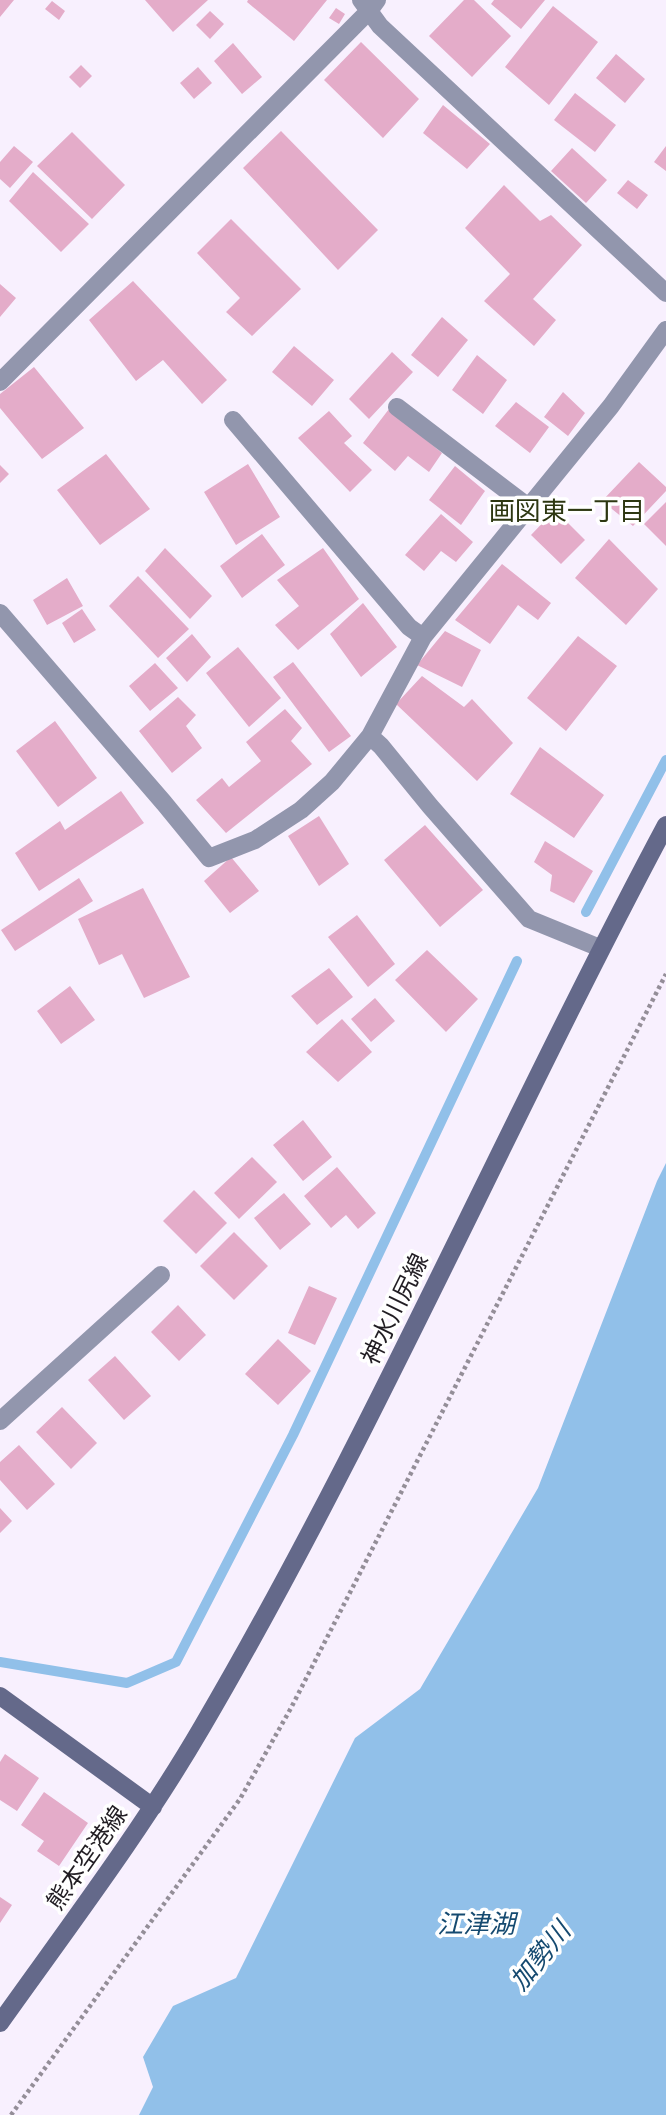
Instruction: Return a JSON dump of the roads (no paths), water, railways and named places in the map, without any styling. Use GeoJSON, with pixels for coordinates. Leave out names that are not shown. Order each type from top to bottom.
{"type":"FeatureCollection","features":[{"type":"Feature","properties":{"kind":"main road","name":"神水川尻線"},"geometry":{"type":"LineString","coordinates":[[153,1807],[203,1726],[343,1471],[600,948],[666,824]]}},
{"type":"Feature","properties":{"kind":"main road","name":"熊本空港線"},"geometry":{"type":"LineString","coordinates":[[0,1696],[153,1807],[0,2023]]}},
{"type":"Feature","properties":{"kind":"street"},"geometry":{"type":"LineString","coordinates":[[0,382],[369,4],[380,26],[666,293]]}},
{"type":"Feature","properties":{"kind":"street"},"geometry":{"type":"LineString","coordinates":[[0,613],[209,858],[255,840],[301,810],[332,782],[370,736],[423,637],[611,406],[666,330]]}},
{"type":"Feature","properties":{"kind":"street"},"geometry":{"type":"LineString","coordinates":[[397,407],[527,506]]}},
{"type":"Feature","properties":{"kind":"street"},"geometry":{"type":"LineString","coordinates":[[233,420],[409,627],[423,637]]}},
{"type":"Feature","properties":{"kind":"street"},"geometry":{"type":"LineString","coordinates":[[370,736],[529,919],[600,948]]}},
{"type":"Feature","properties":{"kind":"street"},"geometry":{"type":"LineString","coordinates":[[0,1421],[161,1275]]}},
{"type":"Feature","properties":{"kind":"water","name":"江津湖"},"geometry":{"type":"Polygon","coordinates":[[[666,1163],[666,2115],[139,2115],[153,2087],[143,2057],[173,2006],[236,1978],[355,1738],[420,1689],[538,1488],[666,1163]]]}},
{"type":"Feature","properties":{"kind":"waterway"},"geometry":{"type":"LineString","coordinates":[[586,912],[666,760]]}},
{"type":"Feature","properties":{"kind":"waterway"},"geometry":{"type":"LineString","coordinates":[[0,1662],[127,1683],[176,1662],[293,1435],[517,961]]}},
{"type":"Feature","properties":{"kind":"district","name":"画図東一丁目"},"geometry":{"type":"Point","coordinates":[567,511]}},
{"type":"Feature","properties":{"kind":"water label","name":"加勢川"},"geometry":{"type":"Point","coordinates":[540,1956]}}]}
